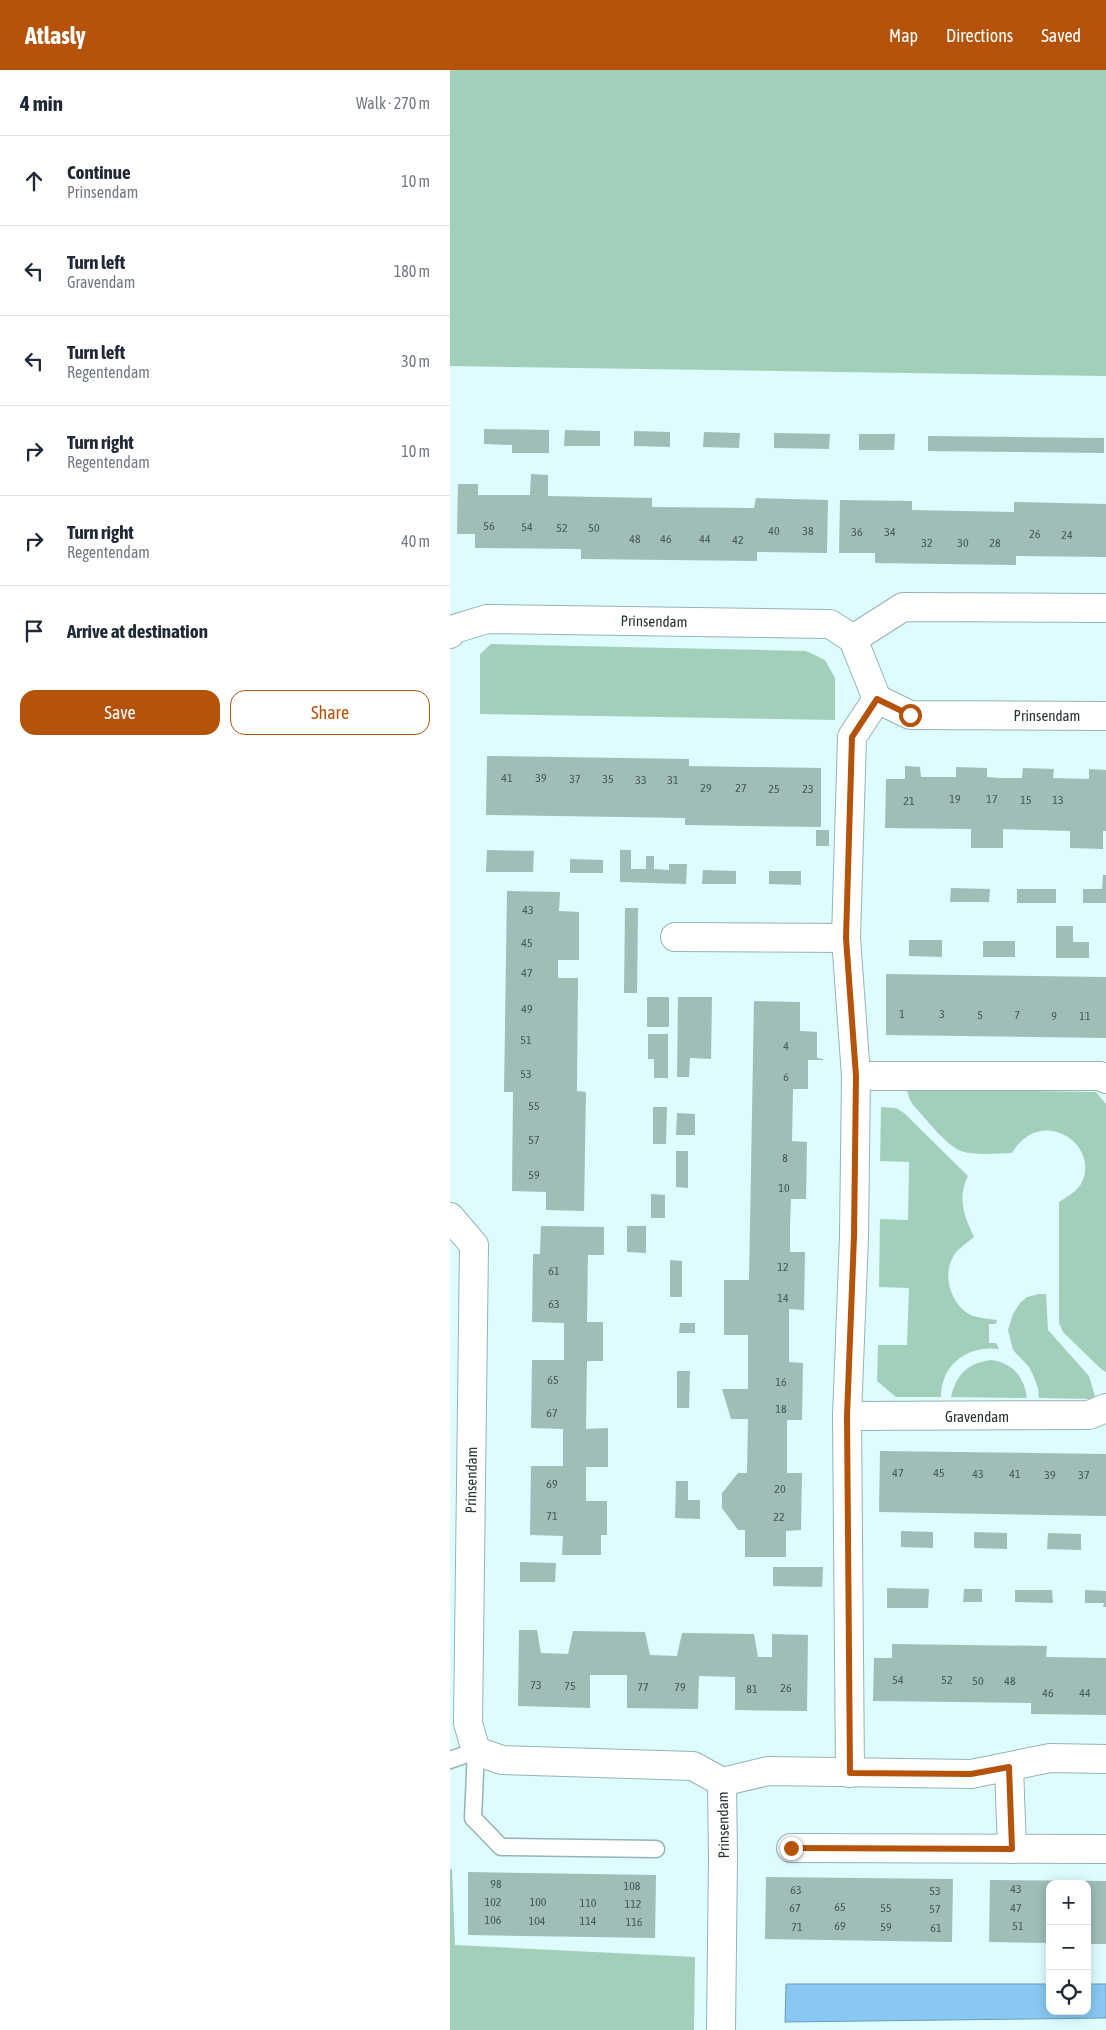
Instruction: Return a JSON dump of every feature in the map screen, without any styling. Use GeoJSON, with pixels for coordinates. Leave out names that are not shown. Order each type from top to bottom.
{"type":"FeatureCollection","features":[{"type":"Feature","properties":{"kind":"street"},"geometry":{"type":"LineString","coordinates":[[850,1773],[847,1416],[854,1236],[856,1076],[846,938],[852,737],[877,699],[853,639],[903,607],[1106,608]]}},
{"type":"Feature","properties":{"kind":"street","name":"Prinsendam"},"geometry":{"type":"LineString","coordinates":[[450,630],[487,619],[830,624],[853,639]]}},
{"type":"Feature","properties":{"kind":"street","name":"Prinsendam"},"geometry":{"type":"LineString","coordinates":[[877,699],[910,715],[1106,716]]}},
{"type":"Feature","properties":{"kind":"street"},"geometry":{"type":"LineString","coordinates":[[675,937],[846,938]]}},
{"type":"Feature","properties":{"kind":"street"},"geometry":{"type":"LineString","coordinates":[[856,1076],[1100,1076],[1106,1079]]}},
{"type":"Feature","properties":{"kind":"street","name":"Prinsendam"},"geometry":{"type":"LineString","coordinates":[[450,1217],[474,1245],[468,1723],[476,1751],[502,1760],[693,1766],[722,1782],[721,2030]]}},
{"type":"Feature","properties":{"kind":"street","name":"Gravendam"},"geometry":{"type":"LineString","coordinates":[[847,1416],[1089,1415],[1106,1408]]}},
{"type":"Feature","properties":{"kind":"street"},"geometry":{"type":"LineString","coordinates":[[722,1782],[768,1771],[971,1774],[1050,1758],[1106,1759]]}},
{"type":"Feature","properties":{"kind":"street"},"geometry":{"type":"LineString","coordinates":[[1009,1767],[1012,1849]]}},
{"type":"Feature","properties":{"kind":"street"},"geometry":{"type":"LineString","coordinates":[[791,1848],[1106,1849]]}},
{"type":"Feature","properties":{"kind":"lane"},"geometry":{"type":"LineString","coordinates":[[450,1760],[476,1751]]}},
{"type":"Feature","properties":{"kind":"lane","name":"Prinsendam"},"geometry":{"type":"LineString","coordinates":[[476,1751],[473,1818],[501,1847],[656,1849]]}},
{"type":"Feature","properties":{"kind":"green space"},"geometry":{"type":"Polygon","coordinates":[[[450,70],[1106,70],[1106,376],[450,366],[450,70]]]}},
{"type":"Feature","properties":{"kind":"green space"},"geometry":{"type":"Polygon","coordinates":[[[491,644],[806,651],[825,660],[835,678],[835,720],[480,714],[480,654],[491,644]]]}},
{"type":"Feature","properties":{"kind":"green space"},"geometry":{"type":"Polygon","coordinates":[[[907,1089],[1096,1092],[1106,1104],[1106,1372],[1063,1332],[1059,1323],[1059,1202],[1072,1194],[1082,1182],[1085,1168],[1083,1154],[1075,1143],[1064,1135],[1051,1131],[1037,1132],[1024,1139],[1012,1153],[980,1154],[961,1151],[948,1143],[913,1105],[907,1089]]]}},
{"type":"Feature","properties":{"kind":"green space"},"geometry":{"type":"Polygon","coordinates":[[[881,1107],[896,1108],[904,1113],[968,1176],[962,1199],[967,1222],[974,1237],[954,1255],[949,1267],[949,1283],[955,1299],[966,1312],[973,1316],[997,1320],[996,1324],[989,1324],[989,1343],[996,1343],[999,1349],[977,1350],[958,1359],[946,1375],[942,1385],[941,1397],[896,1397],[877,1381],[878,1345],[907,1345],[909,1288],[879,1287],[880,1219],[908,1220],[909,1162],[880,1161],[881,1107]]]}},
{"type":"Feature","properties":{"kind":"green space"},"geometry":{"type":"Polygon","coordinates":[[[1046,1294],[1048,1330],[1089,1376],[1095,1396],[1092,1399],[1039,1398],[1038,1388],[1029,1367],[1013,1350],[1008,1330],[1013,1314],[1020,1303],[1027,1297],[1046,1294]]]}},
{"type":"Feature","properties":{"kind":"green space"},"geometry":{"type":"Polygon","coordinates":[[[992,1360],[1012,1368],[1017,1373],[1026,1391],[1027,1398],[951,1397],[956,1382],[965,1371],[977,1363],[992,1360]]]}},
{"type":"Feature","properties":{"kind":"green space"},"geometry":{"type":"Polygon","coordinates":[[[450,1869],[452,1869],[455,1945],[695,1957],[694,2030],[450,2030],[450,1869]]]}},
{"type":"Feature","properties":{"kind":"water"},"geometry":{"type":"Polygon","coordinates":[[[786,1984],[1046,1984],[1046,2015],[1091,2015],[1091,1984],[1106,1984],[1106,2018],[785,2022],[786,1984]]]}},
{"type":"Feature","properties":{"kind":"building"},"geometry":{"type":"Polygon","coordinates":[[[484,429],[549,430],[549,453],[512,453],[512,445],[484,444],[484,429]]]}},
{"type":"Feature","properties":{"kind":"building"},"geometry":{"type":"Polygon","coordinates":[[[565,430],[600,431],[600,446],[564,446],[565,430]]]}},
{"type":"Feature","properties":{"kind":"building"},"geometry":{"type":"Polygon","coordinates":[[[634,431],[670,432],[670,447],[634,446],[634,431]]]}},
{"type":"Feature","properties":{"kind":"building"},"geometry":{"type":"Polygon","coordinates":[[[704,432],[740,433],[739,448],[703,447],[704,432]]]}},
{"type":"Feature","properties":{"kind":"building"},"geometry":{"type":"Polygon","coordinates":[[[774,433],[830,434],[829,449],[774,448],[774,433]]]}},
{"type":"Feature","properties":{"kind":"building"},"geometry":{"type":"Polygon","coordinates":[[[859,434],[895,434],[894,450],[859,450],[859,434]]]}},
{"type":"Feature","properties":{"kind":"building"},"geometry":{"type":"Polygon","coordinates":[[[928,436],[1104,438],[1104,453],[928,451],[928,436]]]}},
{"type":"Feature","properties":{"kind":"building"},"geometry":{"type":"Polygon","coordinates":[[[531,474],[548,475],[548,496],[652,498],[652,507],[754,508],[756,498],[828,500],[827,553],[757,552],[757,561],[581,559],[581,549],[475,548],[475,534],[457,534],[458,484],[478,484],[478,495],[530,495],[531,474]]]}},
{"type":"Feature","properties":{"kind":"building"},"geometry":{"type":"Polygon","coordinates":[[[840,500],[912,501],[912,510],[1014,512],[1014,502],[1106,504],[1106,557],[1016,556],[1016,565],[875,563],[875,553],[839,553],[840,500]]]}},
{"type":"Feature","properties":{"kind":"building"},"geometry":{"type":"Polygon","coordinates":[[[487,756],[689,759],[689,766],[821,768],[821,827],[685,825],[685,818],[486,815],[487,756]]]}},
{"type":"Feature","properties":{"kind":"building"},"geometry":{"type":"Polygon","coordinates":[[[905,766],[920,767],[921,777],[956,777],[956,767],[987,768],[987,777],[1000,778],[1022,778],[1023,768],[1054,769],[1053,778],[1089,779],[1089,769],[1106,770],[1106,831],[1103,831],[1103,849],[1070,848],[1070,831],[1003,829],[1003,848],[971,848],[971,829],[885,828],[886,779],[905,779],[905,766]]]}},
{"type":"Feature","properties":{"kind":"building"},"geometry":{"type":"Polygon","coordinates":[[[816,830],[829,830],[829,846],[816,846],[816,830]]]}},
{"type":"Feature","properties":{"kind":"building"},"geometry":{"type":"Polygon","coordinates":[[[487,850],[534,851],[533,872],[486,872],[487,850]]]}},
{"type":"Feature","properties":{"kind":"building"},"geometry":{"type":"Polygon","coordinates":[[[620,850],[631,850],[631,869],[646,869],[646,856],[654,856],[654,869],[669,870],[669,864],[687,864],[686,884],[620,882],[620,850]]]}},
{"type":"Feature","properties":{"kind":"building"},"geometry":{"type":"Polygon","coordinates":[[[570,859],[603,860],[603,873],[570,873],[570,859]]]}},
{"type":"Feature","properties":{"kind":"building"},"geometry":{"type":"Polygon","coordinates":[[[703,870],[736,871],[736,884],[702,884],[703,870]]]}},
{"type":"Feature","properties":{"kind":"building"},"geometry":{"type":"Polygon","coordinates":[[[769,871],[801,871],[801,885],[769,884],[769,871]]]}},
{"type":"Feature","properties":{"kind":"building"},"geometry":{"type":"Polygon","coordinates":[[[1103,875],[1106,875],[1106,903],[1083,903],[1083,889],[1102,889],[1103,875]]]}},
{"type":"Feature","properties":{"kind":"building"},"geometry":{"type":"Polygon","coordinates":[[[951,888],[990,889],[989,902],[950,902],[951,888]]]}},
{"type":"Feature","properties":{"kind":"building"},"geometry":{"type":"Polygon","coordinates":[[[1017,889],[1056,889],[1056,903],[1017,903],[1017,889]]]}},
{"type":"Feature","properties":{"kind":"building"},"geometry":{"type":"Polygon","coordinates":[[[507,891],[560,892],[559,911],[579,912],[579,960],[558,960],[558,978],[578,978],[577,1091],[586,1092],[584,1211],[546,1210],[546,1192],[512,1191],[513,1092],[504,1092],[507,891]]]}},
{"type":"Feature","properties":{"kind":"building"},"geometry":{"type":"Polygon","coordinates":[[[625,908],[638,908],[637,993],[624,993],[625,908]]]}},
{"type":"Feature","properties":{"kind":"building"},"geometry":{"type":"Polygon","coordinates":[[[1056,926],[1073,926],[1073,942],[1089,942],[1089,958],[1056,958],[1056,926]]]}},
{"type":"Feature","properties":{"kind":"building"},"geometry":{"type":"Polygon","coordinates":[[[909,940],[942,940],[942,957],[909,956],[909,940]]]}},
{"type":"Feature","properties":{"kind":"building"},"geometry":{"type":"Polygon","coordinates":[[[983,941],[1015,941],[1015,957],[983,957],[983,941]]]}},
{"type":"Feature","properties":{"kind":"building"},"geometry":{"type":"Polygon","coordinates":[[[886,974],[1106,977],[1106,1038],[886,1035],[886,974]]]}},
{"type":"Feature","properties":{"kind":"building"},"geometry":{"type":"Polygon","coordinates":[[[647,997],[669,997],[669,1027],[647,1027],[647,997]]]}},
{"type":"Feature","properties":{"kind":"building"},"geometry":{"type":"Polygon","coordinates":[[[678,997],[712,997],[711,1059],[690,1058],[689,1077],[677,1077],[678,997]]]}},
{"type":"Feature","properties":{"kind":"building"},"geometry":{"type":"Polygon","coordinates":[[[754,1001],[800,1002],[800,1031],[817,1032],[817,1058],[823,1059],[808,1060],[808,1089],[793,1089],[792,1141],[807,1142],[806,1199],[791,1199],[790,1225],[790,1252],[805,1252],[804,1310],[789,1309],[789,1362],[803,1363],[802,1420],[787,1420],[787,1473],[802,1473],[801,1530],[786,1531],[786,1557],[745,1557],[745,1530],[738,1530],[722,1508],[722,1493],[738,1473],[747,1473],[748,1419],[731,1419],[722,1389],[748,1389],[748,1335],[724,1335],[724,1280],[749,1280],[754,1001]]]}},
{"type":"Feature","properties":{"kind":"building"},"geometry":{"type":"Polygon","coordinates":[[[648,1034],[668,1034],[668,1078],[654,1078],[654,1059],[648,1059],[648,1034]]]}},
{"type":"Feature","properties":{"kind":"building"},"geometry":{"type":"Polygon","coordinates":[[[653,1107],[667,1107],[666,1144],[653,1144],[653,1107]]]}},
{"type":"Feature","properties":{"kind":"building"},"geometry":{"type":"Polygon","coordinates":[[[677,1113],[695,1114],[695,1135],[676,1135],[677,1113]]]}},
{"type":"Feature","properties":{"kind":"building"},"geometry":{"type":"Polygon","coordinates":[[[676,1151],[688,1151],[688,1188],[676,1187],[676,1151]]]}},
{"type":"Feature","properties":{"kind":"building"},"geometry":{"type":"Polygon","coordinates":[[[651,1194],[665,1195],[665,1218],[651,1218],[651,1194]]]}},
{"type":"Feature","properties":{"kind":"building"},"geometry":{"type":"Polygon","coordinates":[[[541,1226],[604,1227],[604,1255],[588,1255],[587,1322],[603,1322],[603,1361],[587,1361],[586,1429],[608,1428],[608,1467],[586,1467],[586,1501],[607,1501],[607,1535],[601,1535],[601,1555],[562,1555],[563,1536],[530,1535],[531,1466],[563,1466],[563,1429],[531,1428],[532,1360],[564,1360],[564,1323],[532,1322],[533,1254],[540,1254],[541,1226]]]}},
{"type":"Feature","properties":{"kind":"building"},"geometry":{"type":"Polygon","coordinates":[[[627,1226],[646,1226],[646,1253],[627,1252],[627,1226]]]}},
{"type":"Feature","properties":{"kind":"building"},"geometry":{"type":"Polygon","coordinates":[[[670,1260],[682,1261],[682,1297],[670,1297],[670,1260]]]}},
{"type":"Feature","properties":{"kind":"building"},"geometry":{"type":"Polygon","coordinates":[[[680,1323],[695,1323],[695,1333],[679,1333],[680,1323]]]}},
{"type":"Feature","properties":{"kind":"building"},"geometry":{"type":"Polygon","coordinates":[[[677,1371],[690,1371],[689,1408],[677,1408],[677,1371]]]}},
{"type":"Feature","properties":{"kind":"building"},"geometry":{"type":"Polygon","coordinates":[[[880,1451],[1106,1454],[1106,1516],[879,1512],[880,1451]]]}},
{"type":"Feature","properties":{"kind":"building"},"geometry":{"type":"Polygon","coordinates":[[[676,1481],[688,1481],[688,1500],[700,1500],[700,1519],[675,1518],[676,1481]]]}},
{"type":"Feature","properties":{"kind":"building"},"geometry":{"type":"Polygon","coordinates":[[[901,1531],[933,1532],[933,1548],[901,1547],[901,1531]]]}},
{"type":"Feature","properties":{"kind":"building"},"geometry":{"type":"Polygon","coordinates":[[[974,1532],[1007,1533],[1007,1549],[974,1548],[974,1532]]]}},
{"type":"Feature","properties":{"kind":"building"},"geometry":{"type":"Polygon","coordinates":[[[1048,1533],[1081,1534],[1081,1550],[1047,1549],[1048,1533]]]}},
{"type":"Feature","properties":{"kind":"building"},"geometry":{"type":"Polygon","coordinates":[[[520,1562],[556,1563],[555,1582],[520,1582],[520,1562]]]}},
{"type":"Feature","properties":{"kind":"building"},"geometry":{"type":"Polygon","coordinates":[[[773,1567],[823,1567],[822,1587],[773,1586],[773,1567]]]}},
{"type":"Feature","properties":{"kind":"building"},"geometry":{"type":"Polygon","coordinates":[[[887,1588],[929,1589],[928,1608],[887,1608],[887,1588]]]}},
{"type":"Feature","properties":{"kind":"building"},"geometry":{"type":"Polygon","coordinates":[[[964,1589],[982,1589],[982,1602],[963,1602],[964,1589]]]}},
{"type":"Feature","properties":{"kind":"building"},"geometry":{"type":"Polygon","coordinates":[[[1015,1590],[1052,1590],[1053,1603],[1015,1602],[1015,1590]]]}},
{"type":"Feature","properties":{"kind":"building"},"geometry":{"type":"Polygon","coordinates":[[[1085,1590],[1106,1591],[1106,1607],[1103,1607],[1104,1603],[1085,1603],[1085,1590]]]}},
{"type":"Feature","properties":{"kind":"building"},"geometry":{"type":"Polygon","coordinates":[[[519,1630],[537,1630],[541,1653],[568,1654],[573,1631],[645,1632],[650,1655],[677,1656],[682,1633],[754,1634],[758,1657],[772,1657],[772,1634],[808,1635],[807,1711],[735,1710],[735,1677],[699,1676],[698,1709],[627,1708],[627,1675],[590,1675],[590,1708],[518,1706],[519,1630]]]}},
{"type":"Feature","properties":{"kind":"building"},"geometry":{"type":"Polygon","coordinates":[[[892,1644],[1047,1646],[1046,1657],[1106,1658],[1106,1715],[1031,1714],[1031,1703],[873,1701],[874,1658],[892,1658],[892,1644]]]}},
{"type":"Feature","properties":{"kind":"building"},"geometry":{"type":"Polygon","coordinates":[[[468,1872],[656,1875],[655,1938],[468,1935],[468,1872]]]}},
{"type":"Feature","properties":{"kind":"building"},"geometry":{"type":"Polygon","coordinates":[[[766,1877],[953,1879],[952,1942],[765,1939],[766,1877]]]}},
{"type":"Feature","properties":{"kind":"building"},"geometry":{"type":"Polygon","coordinates":[[[990,1880],[1046,1880],[1046,1943],[989,1942],[990,1880]]]}},
{"type":"Feature","properties":{"kind":"building"},"geometry":{"type":"Polygon","coordinates":[[[1091,1881],[1106,1881],[1106,1944],[1091,1944],[1091,1881]]]}},
{"type":"Feature","properties":{"kind":"route"},"geometry":{"type":"LineString","coordinates":[[791,1848],[1012,1849],[1009,1767],[971,1774],[850,1773],[847,1416],[854,1236],[856,1076],[846,938],[852,737],[877,699],[910,715]]}}]}
